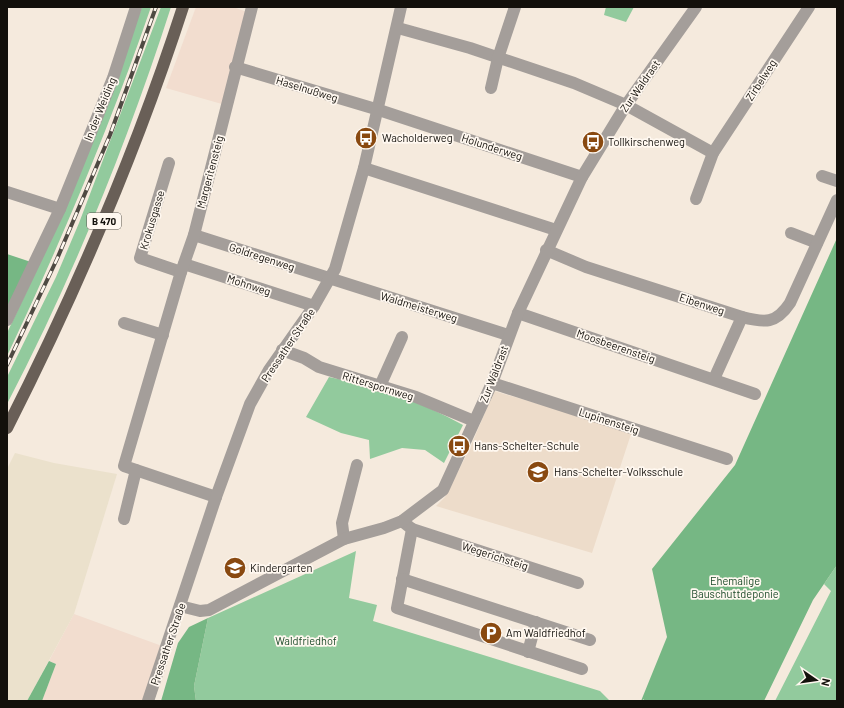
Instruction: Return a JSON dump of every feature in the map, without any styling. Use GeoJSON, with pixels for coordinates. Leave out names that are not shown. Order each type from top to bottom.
{"type":"FeatureCollection","features":[{"type":"Feature","properties":{"kind":"main road","name":"B 470"},"geometry":{"type":"LineString","coordinates":[[7,428],[76,287],[113,199],[138,135],[183,7]]}},
{"type":"Feature","properties":{"kind":"street","name":"In der Weiding"},"geometry":{"type":"LineString","coordinates":[[7,320],[60,209],[113,78],[136,7]]}},
{"type":"Feature","properties":{"kind":"street","name":"Margeritensteig"},"geometry":{"type":"LineString","coordinates":[[136,470],[124,466],[194,235],[235,67],[252,7]]}},
{"type":"Feature","properties":{"kind":"street","name":"Pressather Straße"},"geometry":{"type":"LineString","coordinates":[[148,701],[216,497],[250,404],[268,370],[314,306],[330,279],[341,252],[379,110],[398,28],[401,7]]}},
{"type":"Feature","properties":{"kind":"street"},"geometry":{"type":"LineString","coordinates":[[492,88],[498,58],[515,7]]}},
{"type":"Feature","properties":{"kind":"street","name":"Zur Waldrast"},"geometry":{"type":"LineString","coordinates":[[180,606],[200,611],[209,610],[344,539],[384,528],[402,521],[442,490],[492,383],[508,335],[546,250],[582,177],[626,105],[696,7]]}},
{"type":"Feature","properties":{"kind":"street","name":"Zirbelweg"},"geometry":{"type":"LineString","coordinates":[[696,199],[713,153],[809,7]]}},
{"type":"Feature","properties":{"kind":"street"},"geometry":{"type":"LineString","coordinates":[[398,28],[470,48],[574,83],[626,105],[713,153]]}},
{"type":"Feature","properties":{"kind":"street","name":"Haselnußweg"},"geometry":{"type":"LineString","coordinates":[[235,67],[379,110]]}},
{"type":"Feature","properties":{"kind":"street","name":"Holunderweg"},"geometry":{"type":"LineString","coordinates":[[379,110],[582,177]]}},
{"type":"Feature","properties":{"kind":"street","name":"Krokusgasse"},"geometry":{"type":"LineString","coordinates":[[169,163],[140,258],[183,268]]}},
{"type":"Feature","properties":{"kind":"street"},"geometry":{"type":"LineString","coordinates":[[364,168],[556,230]]}},
{"type":"Feature","properties":{"kind":"street"},"geometry":{"type":"LineString","coordinates":[[822,176],[837,182]]}},
{"type":"Feature","properties":{"kind":"street"},"geometry":{"type":"LineString","coordinates":[[7,192],[60,209]]}},
{"type":"Feature","properties":{"kind":"street","name":"Eibenweg"},"geometry":{"type":"LineString","coordinates":[[546,250],[586,267],[742,317],[773,320],[783,314],[790,303],[837,200]]}},
{"type":"Feature","properties":{"kind":"street"},"geometry":{"type":"LineString","coordinates":[[791,233],[817,243]]}},
{"type":"Feature","properties":{"kind":"street","name":"Goldregenweg"},"geometry":{"type":"LineString","coordinates":[[194,235],[330,279]]}},
{"type":"Feature","properties":{"kind":"street","name":"Mohnweg"},"geometry":{"type":"LineString","coordinates":[[183,268],[314,306]]}},
{"type":"Feature","properties":{"kind":"street","name":"Waldmeisterweg"},"geometry":{"type":"LineString","coordinates":[[330,279],[508,335]]}},
{"type":"Feature","properties":{"kind":"street","name":"Moosbeerensteig"},"geometry":{"type":"LineString","coordinates":[[518,313],[755,394]]}},
{"type":"Feature","properties":{"kind":"street"},"geometry":{"type":"LineString","coordinates":[[714,379],[742,317]]}},
{"type":"Feature","properties":{"kind":"street"},"geometry":{"type":"LineString","coordinates":[[124,323],[163,335]]}},
{"type":"Feature","properties":{"kind":"street"},"geometry":{"type":"LineString","coordinates":[[380,386],[402,337]]}},
{"type":"Feature","properties":{"kind":"street","name":"Ritterspornweg"},"geometry":{"type":"LineString","coordinates":[[282,350],[304,358],[319,367],[416,397],[474,421]]}},
{"type":"Feature","properties":{"kind":"street","name":"Lupinensteig"},"geometry":{"type":"LineString","coordinates":[[492,383],[727,459]]}},
{"type":"Feature","properties":{"kind":"street"},"geometry":{"type":"LineString","coordinates":[[344,539],[342,523],[357,465]]}},
{"type":"Feature","properties":{"kind":"street"},"geometry":{"type":"LineString","coordinates":[[124,519],[136,470],[216,497]]}},
{"type":"Feature","properties":{"kind":"street"},"geometry":{"type":"LineString","coordinates":[[402,521],[412,529],[397,608],[582,669]]}},
{"type":"Feature","properties":{"kind":"street","name":"Wegerichsteig"},"geometry":{"type":"LineString","coordinates":[[412,529],[578,584]]}},
{"type":"Feature","properties":{"kind":"street"},"geometry":{"type":"LineString","coordinates":[[402,579],[590,640]]}},
{"type":"Feature","properties":{"kind":"street"},"geometry":{"type":"LineString","coordinates":[[528,652],[536,622]]}},
{"type":"Feature","properties":{"kind":"shaded area"},"geometry":{"type":"Polygon","coordinates":[[[196,7],[233,7],[247,12],[222,104],[166,88],[196,7]]]}},
{"type":"Feature","properties":{"kind":"shaded area","name":"Hans-Schelter-Volksschule"},"geometry":{"type":"Polygon","coordinates":[[[494,391],[632,431],[592,553],[436,506],[445,497],[470,448],[494,391]]]}},
{"type":"Feature","properties":{"kind":"shaded area"},"geometry":{"type":"Polygon","coordinates":[[[15,453],[54,463],[117,474],[74,614],[27,701],[7,701],[7,469],[15,453]]]}},
{"type":"Feature","properties":{"kind":"shaded area"},"geometry":{"type":"Polygon","coordinates":[[[74,614],[162,646],[142,701],[42,701],[56,664],[49,661],[74,614]]]}},
{"type":"Feature","properties":{"kind":"green space"},"geometry":{"type":"Polygon","coordinates":[[[142,7],[151,7],[102,140],[47,270],[7,356],[7,333],[54,233],[142,7]]]}},
{"type":"Feature","properties":{"kind":"green space"},"geometry":{"type":"Polygon","coordinates":[[[161,7],[171,7],[117,159],[54,308],[7,404],[7,377],[56,277],[79,223],[161,7]]]}},
{"type":"Feature","properties":{"kind":"green space"},"geometry":{"type":"Polygon","coordinates":[[[606,7],[634,7],[626,22],[604,15],[606,7]]]}},
{"type":"Feature","properties":{"kind":"green space","name":"Ehemalige Bauschuttdeponie"},"geometry":{"type":"Polygon","coordinates":[[[837,238],[837,565],[813,600],[764,701],[645,701],[643,699],[643,701],[641,701],[667,637],[652,569],[735,465],[837,238]]]}},
{"type":"Feature","properties":{"kind":"green space"},"geometry":{"type":"Polygon","coordinates":[[[7,254],[31,262],[7,310],[7,254]]]}},
{"type":"Feature","properties":{"kind":"green space"},"geometry":{"type":"Polygon","coordinates":[[[329,377],[364,385],[415,402],[463,425],[444,463],[425,450],[402,448],[370,459],[369,440],[341,433],[306,417],[329,377]]]}},
{"type":"Feature","properties":{"kind":"green space","name":"Waldfriedhof"},"geometry":{"type":"Polygon","coordinates":[[[356,551],[349,598],[377,605],[373,621],[600,691],[610,701],[196,701],[194,686],[208,618],[356,551]]]}},
{"type":"Feature","properties":{"kind":"green space"},"geometry":{"type":"Polygon","coordinates":[[[837,565],[837,701],[775,701],[831,591],[824,584],[837,565]]]}},
{"type":"Feature","properties":{"kind":"green space"},"geometry":{"type":"Polygon","coordinates":[[[208,618],[194,686],[196,701],[161,701],[178,643],[189,627],[208,618]]]}},
{"type":"Feature","properties":{"kind":"green space"},"geometry":{"type":"Polygon","coordinates":[[[49,661],[56,664],[42,701],[27,701],[49,661]]]}},
{"type":"Feature","properties":{"kind":"railway"},"geometry":{"type":"LineString","coordinates":[[7,365],[57,259],[110,135],[156,7]]}},
{"type":"Feature","properties":{"kind":"place","name":"Wacholderweg"},"geometry":{"type":"Point","coordinates":[366,138]}},
{"type":"Feature","properties":{"kind":"place","name":"Tollkirschenweg"},"geometry":{"type":"Point","coordinates":[593,142]}},
{"type":"Feature","properties":{"kind":"place","name":"Hans-Schelter-Schule"},"geometry":{"type":"Point","coordinates":[459,446]}},
{"type":"Feature","properties":{"kind":"place","name":"Hans-Schelter-Volksschule"},"geometry":{"type":"Point","coordinates":[538,472]}},
{"type":"Feature","properties":{"kind":"place","name":"Kindergarten"},"geometry":{"type":"Point","coordinates":[235,568]}},
{"type":"Feature","properties":{"kind":"place","name":"Am Waldfriedhof"},"geometry":{"type":"Point","coordinates":[491,633]}}]}
